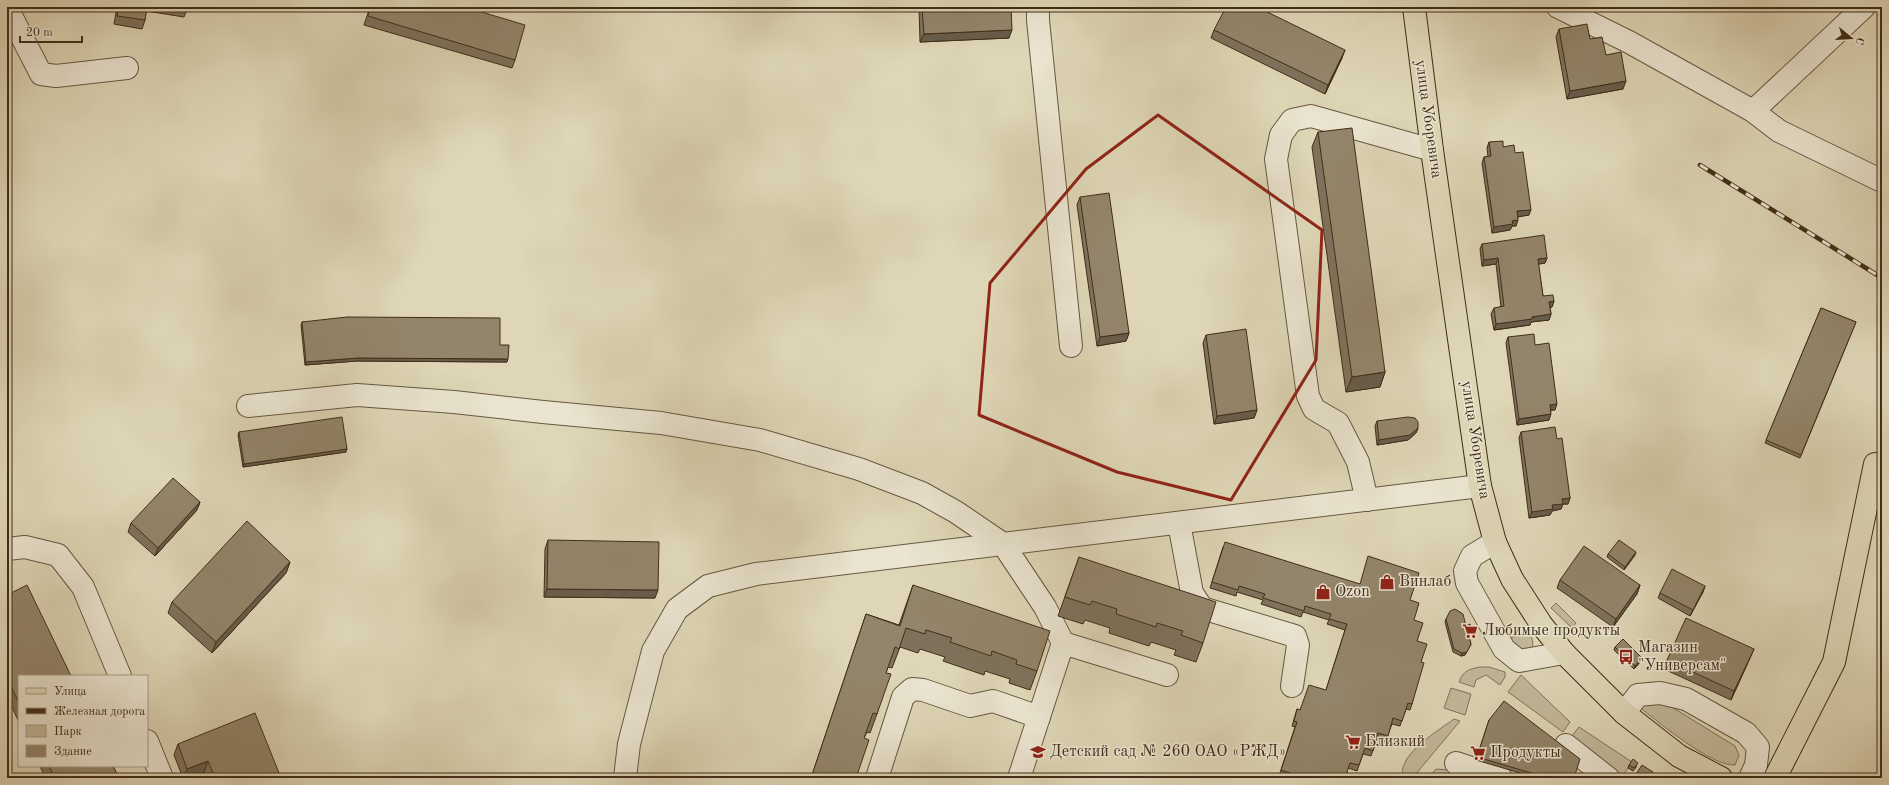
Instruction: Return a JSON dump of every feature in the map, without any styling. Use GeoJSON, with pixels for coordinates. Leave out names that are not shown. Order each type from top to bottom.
{"type":"FeatureCollection","features":[{"type":"Feature","properties":{"kind":"main road","name":"улица Уборевича"},"geometry":{"type":"LineString","coordinates":[[1414,7],[1432,150],[1480,486],[1496,542],[1512,580],[1541,624],[1564,653],[1624,714],[1679,756],[1721,778]]}},
{"type":"Feature","properties":{"kind":"main road"},"geometry":{"type":"LineString","coordinates":[[1776,778],[1834,662],[1875,464]]}},
{"type":"Feature","properties":{"kind":"street"},"geometry":{"type":"LineString","coordinates":[[1038,7],[1038,20],[1071,346]]}},
{"type":"Feature","properties":{"kind":"street"},"geometry":{"type":"LineString","coordinates":[[1558,7],[1630,42],[1752,112],[1779,131],[1882,181]]}},
{"type":"Feature","properties":{"kind":"street"},"geometry":{"type":"LineString","coordinates":[[1752,112],[1864,7]]}},
{"type":"Feature","properties":{"kind":"street"},"geometry":{"type":"LineString","coordinates":[[7,8],[41,74],[56,76],[127,68]]}},
{"type":"Feature","properties":{"kind":"street"},"geometry":{"type":"LineString","coordinates":[[1367,500],[1358,462],[1338,423],[1314,409],[1308,396],[1276,159],[1281,135],[1292,120],[1312,116],[1432,150]]}},
{"type":"Feature","properties":{"kind":"street"},"geometry":{"type":"LineString","coordinates":[[248,406],[357,395],[454,402],[661,423],[760,440],[859,469],[922,493],[956,512],[1003,544],[1045,607],[1063,643],[1019,778]]}},
{"type":"Feature","properties":{"kind":"street"},"geometry":{"type":"LineString","coordinates":[[624,778],[629,744],[653,651],[677,609],[708,586],[756,574],[1480,486]]}},
{"type":"Feature","properties":{"kind":"street"},"geometry":{"type":"LineString","coordinates":[[1179,523],[1192,593],[1202,608],[1295,636],[1298,645],[1292,686]]}},
{"type":"Feature","properties":{"kind":"street"},"geometry":{"type":"LineString","coordinates":[[1496,542],[1472,556],[1465,571],[1467,583],[1504,648],[1519,661],[1564,653]]}},
{"type":"Feature","properties":{"kind":"street"},"geometry":{"type":"LineString","coordinates":[[7,549],[25,547],[58,555],[83,587],[120,675]]}},
{"type":"Feature","properties":{"kind":"street"},"geometry":{"type":"LineString","coordinates":[[1063,643],[1167,675]]}},
{"type":"Feature","properties":{"kind":"street"},"geometry":{"type":"LineString","coordinates":[[877,778],[903,698],[912,689],[923,690],[970,706],[993,701],[1039,717]]}},
{"type":"Feature","properties":{"kind":"street"},"geometry":{"type":"LineString","coordinates":[[1624,714],[1638,695],[1660,693],[1686,699],[1746,733],[1758,748],[1756,765],[1750,778]]}},
{"type":"Feature","properties":{"kind":"street"},"geometry":{"type":"LineString","coordinates":[[148,743],[162,778]]}},
{"type":"Feature","properties":{"kind":"street"},"geometry":{"type":"LineString","coordinates":[[1566,745],[1608,778]]}},
{"type":"Feature","properties":{"kind":"street"},"geometry":{"type":"LineString","coordinates":[[1456,763],[1501,778]]}},
{"type":"Feature","properties":{"kind":"highlighted area"},"geometry":{"type":"Polygon","coordinates":[[[1158,115],[1322,230],[1316,360],[1231,500],[1117,472],[979,415],[990,283],[1086,169],[1158,115]]]}},
{"type":"Feature","properties":{"kind":"green space"},"geometry":{"type":"Polygon","coordinates":[[[1556,603],[1576,623],[1572,628],[1551,608],[1556,603]]]}},
{"type":"Feature","properties":{"kind":"green space"},"geometry":{"type":"Polygon","coordinates":[[[1527,630],[1532,638],[1533,645],[1531,651],[1525,653],[1517,648],[1511,638],[1527,630]]]}},
{"type":"Feature","properties":{"kind":"green space"},"geometry":{"type":"Polygon","coordinates":[[[1480,667],[1489,667],[1505,672],[1505,677],[1500,685],[1486,675],[1476,680],[1474,687],[1459,682],[1462,675],[1467,671],[1480,667]]]}},
{"type":"Feature","properties":{"kind":"green space"},"geometry":{"type":"Polygon","coordinates":[[[1521,675],[1570,722],[1563,732],[1508,692],[1521,675]]]}},
{"type":"Feature","properties":{"kind":"green space"},"geometry":{"type":"Polygon","coordinates":[[[1451,688],[1471,694],[1465,715],[1444,708],[1451,688]]]}},
{"type":"Feature","properties":{"kind":"green space"},"geometry":{"type":"Polygon","coordinates":[[[1659,699],[1735,746],[1739,755],[1735,765],[1725,764],[1699,751],[1671,732],[1638,706],[1659,699]]]}},
{"type":"Feature","properties":{"kind":"green space"},"geometry":{"type":"Polygon","coordinates":[[[1454,719],[1460,721],[1415,775],[1402,775],[1403,766],[1407,758],[1414,750],[1430,736],[1454,719]]]}},
{"type":"Feature","properties":{"kind":"green space"},"geometry":{"type":"Polygon","coordinates":[[[1579,727],[1632,762],[1621,778],[1568,741],[1579,727]]]}},
{"type":"Feature","properties":{"kind":"green space"},"geometry":{"type":"Polygon","coordinates":[[[1436,769],[1450,770],[1473,778],[1428,778],[1436,769]]]}},
{"type":"Feature","properties":{"kind":"building"},"geometry":{"type":"Polygon","coordinates":[[[119,7],[147,7],[145,20],[117,16],[119,7]]]}},
{"type":"Feature","properties":{"kind":"building"},"geometry":{"type":"Polygon","coordinates":[[[370,7],[465,7],[525,25],[515,60],[368,16],[370,7]]]}},
{"type":"Feature","properties":{"kind":"building"},"geometry":{"type":"Polygon","coordinates":[[[922,7],[1011,7],[1012,30],[924,34],[922,7]]]}},
{"type":"Feature","properties":{"kind":"building"},"geometry":{"type":"Polygon","coordinates":[[[1226,7],[1257,7],[1345,50],[1328,85],[1214,30],[1226,7]]]}},
{"type":"Feature","properties":{"kind":"building"},"geometry":{"type":"Polygon","coordinates":[[[1587,24],[1590,39],[1602,37],[1606,55],[1621,52],[1626,81],[1570,91],[1559,29],[1587,24]]]}},
{"type":"Feature","properties":{"kind":"building"},"geometry":{"type":"Polygon","coordinates":[[[1352,128],[1385,372],[1352,377],[1318,132],[1352,128]]]}},
{"type":"Feature","properties":{"kind":"building"},"geometry":{"type":"Polygon","coordinates":[[[1503,141],[1503,147],[1514,145],[1515,153],[1523,152],[1531,210],[1517,211],[1518,220],[1512,221],[1513,224],[1494,227],[1484,157],[1491,156],[1489,142],[1503,141]]]}},
{"type":"Feature","properties":{"kind":"building"},"geometry":{"type":"Polygon","coordinates":[[[1109,193],[1129,333],[1100,337],[1080,197],[1109,193]]]}},
{"type":"Feature","properties":{"kind":"building"},"geometry":{"type":"Polygon","coordinates":[[[1544,235],[1547,258],[1538,259],[1543,296],[1553,295],[1554,301],[1549,302],[1551,314],[1532,317],[1532,319],[1496,324],[1494,308],[1504,306],[1498,258],[1484,260],[1482,244],[1544,235]]]}},
{"type":"Feature","properties":{"kind":"building"},"geometry":{"type":"Polygon","coordinates":[[[1821,308],[1856,322],[1801,455],[1766,440],[1821,308]]]}},
{"type":"Feature","properties":{"kind":"building"},"geometry":{"type":"Polygon","coordinates":[[[347,317],[500,318],[500,345],[509,345],[508,359],[358,358],[306,362],[302,322],[347,317]]]}},
{"type":"Feature","properties":{"kind":"building"},"geometry":{"type":"Polygon","coordinates":[[[1246,329],[1257,410],[1217,416],[1206,335],[1246,329]]]}},
{"type":"Feature","properties":{"kind":"building"},"geometry":{"type":"Polygon","coordinates":[[[1534,334],[1535,345],[1549,343],[1557,404],[1550,405],[1551,414],[1519,419],[1508,337],[1534,334]]]}},
{"type":"Feature","properties":{"kind":"building"},"geometry":{"type":"Polygon","coordinates":[[[342,417],[347,449],[244,464],[239,432],[342,417]]]}},
{"type":"Feature","properties":{"kind":"building"},"geometry":{"type":"Polygon","coordinates":[[[1408,417],[1415,418],[1418,422],[1418,428],[1410,435],[1379,440],[1377,421],[1408,417]]]}},
{"type":"Feature","properties":{"kind":"building"},"geometry":{"type":"Polygon","coordinates":[[[1555,427],[1557,439],[1562,438],[1570,498],[1562,499],[1563,504],[1552,505],[1553,509],[1532,512],[1521,432],[1555,427]]]}},
{"type":"Feature","properties":{"kind":"building"},"geometry":{"type":"Polygon","coordinates":[[[173,478],[200,502],[158,548],[131,523],[173,478]]]}},
{"type":"Feature","properties":{"kind":"building"},"geometry":{"type":"Polygon","coordinates":[[[247,521],[290,562],[216,642],[172,602],[247,521]]]}},
{"type":"Feature","properties":{"kind":"building"},"geometry":{"type":"Polygon","coordinates":[[[548,540],[659,542],[658,590],[547,589],[548,540]]]}},
{"type":"Feature","properties":{"kind":"building"},"geometry":{"type":"Polygon","coordinates":[[[1619,540],[1636,552],[1625,567],[1608,554],[1619,540]]]}},
{"type":"Feature","properties":{"kind":"building"},"geometry":{"type":"Polygon","coordinates":[[[1225,542],[1360,584],[1368,556],[1419,573],[1410,600],[1419,603],[1414,620],[1423,623],[1417,641],[1427,644],[1421,662],[1424,663],[1412,704],[1408,703],[1402,721],[1393,718],[1388,736],[1378,733],[1373,751],[1365,748],[1359,765],[1350,763],[1345,778],[1305,778],[1281,770],[1297,722],[1294,721],[1297,709],[1300,710],[1309,685],[1326,690],[1347,624],[1329,619],[1331,614],[1305,606],[1304,611],[1263,598],[1265,594],[1239,586],[1238,590],[1212,582],[1225,542]]]}},
{"type":"Feature","properties":{"kind":"building"},"geometry":{"type":"Polygon","coordinates":[[[1584,546],[1640,585],[1616,619],[1560,580],[1584,546]]]}},
{"type":"Feature","properties":{"kind":"building"},"geometry":{"type":"Polygon","coordinates":[[[1079,557],[1216,602],[1203,643],[1181,635],[1183,631],[1157,623],[1156,627],[1116,614],[1117,609],[1092,601],[1090,605],[1065,597],[1079,557]]]}},
{"type":"Feature","properties":{"kind":"building"},"geometry":{"type":"Polygon","coordinates":[[[1672,569],[1705,586],[1693,610],[1660,593],[1672,569]]]}},
{"type":"Feature","properties":{"kind":"building"},"geometry":{"type":"Polygon","coordinates":[[[27,585],[71,675],[18,675],[18,701],[7,678],[7,595],[27,585]]]}},
{"type":"Feature","properties":{"kind":"building"},"geometry":{"type":"Polygon","coordinates":[[[913,585],[1050,631],[1037,671],[1016,664],[1017,660],[992,651],[991,656],[950,642],[952,638],[926,630],[925,634],[906,628],[899,649],[895,647],[886,673],[891,674],[877,714],[873,713],[864,738],[869,740],[856,778],[811,778],[866,614],[900,626],[913,585]]]}},
{"type":"Feature","properties":{"kind":"building"},"geometry":{"type":"Polygon","coordinates":[[[1455,609],[1463,614],[1466,626],[1470,624],[1472,632],[1468,633],[1471,644],[1467,652],[1462,653],[1454,649],[1446,619],[1450,611],[1455,609]]]}},
{"type":"Feature","properties":{"kind":"building"},"geometry":{"type":"Polygon","coordinates":[[[1686,618],[1754,649],[1734,691],[1667,660],[1686,618]]]}},
{"type":"Feature","properties":{"kind":"building"},"geometry":{"type":"Polygon","coordinates":[[[1623,639],[1642,658],[1635,666],[1615,647],[1623,639]]]}},
{"type":"Feature","properties":{"kind":"building"},"geometry":{"type":"Polygon","coordinates":[[[1504,701],[1580,759],[1574,778],[1548,778],[1477,757],[1489,720],[1504,701]]]}},
{"type":"Feature","properties":{"kind":"building"},"geometry":{"type":"Polygon","coordinates":[[[255,713],[281,778],[215,778],[208,761],[187,769],[178,744],[255,713]]]}},
{"type":"Feature","properties":{"kind":"building"},"geometry":{"type":"Polygon","coordinates":[[[1633,759],[1638,763],[1634,768],[1629,765],[1633,759]]]}},
{"type":"Feature","properties":{"kind":"building"},"geometry":{"type":"Polygon","coordinates":[[[1642,765],[1653,772],[1650,778],[1643,778],[1636,774],[1642,765]]]}},
{"type":"Feature","properties":{"kind":"building"},"geometry":{"type":"Polygon","coordinates":[[[50,767],[114,767],[119,778],[55,778],[50,767]]]}},
{"type":"Feature","properties":{"kind":"railway"},"geometry":{"type":"LineString","coordinates":[[1700,165],[1882,278]]}},
{"type":"Feature","properties":{"kind":"place","name":"Винлаб"},"geometry":{"type":"Point","coordinates":[1387,582]}},
{"type":"Feature","properties":{"kind":"place","name":"Ozon"},"geometry":{"type":"Point","coordinates":[1323,592]}},
{"type":"Feature","properties":{"kind":"place","name":"Любимые продукты"},"geometry":{"type":"Point","coordinates":[1470,631]}},
{"type":"Feature","properties":{"kind":"place","name":"Магазин \"Универсам\""},"geometry":{"type":"Point","coordinates":[1626,657]}},
{"type":"Feature","properties":{"kind":"place","name":"Близкий"},"geometry":{"type":"Point","coordinates":[1353,742]}},
{"type":"Feature","properties":{"kind":"place","name":"Детский сад № 260 ОАО «РЖД»"},"geometry":{"type":"Point","coordinates":[1038,752]}},
{"type":"Feature","properties":{"kind":"place","name":"Продукты"},"geometry":{"type":"Point","coordinates":[1478,753]}}]}
